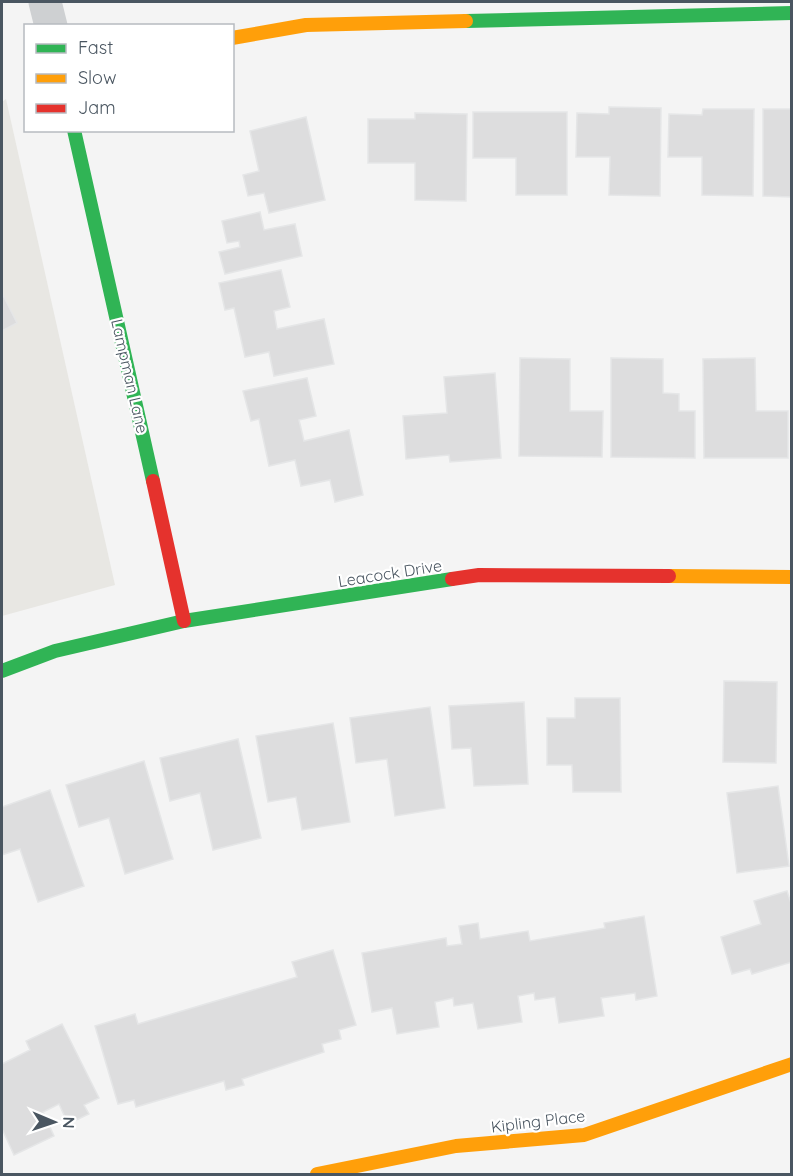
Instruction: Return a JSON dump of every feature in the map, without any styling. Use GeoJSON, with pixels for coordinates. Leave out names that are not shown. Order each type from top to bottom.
{"type":"FeatureCollection","features":[{"type":"Feature","properties":{"kind":"street"},"geometry":{"type":"LineString","coordinates":[[45,2],[50,24]]}},
{"type":"Feature","properties":{"kind":"street"},"geometry":{"type":"LineString","coordinates":[[234,38],[306,25],[792,13]]}},
{"type":"Feature","properties":{"kind":"street","name":"Lampman Lane"},"geometry":{"type":"LineString","coordinates":[[74,132],[184,621]]}},
{"type":"Feature","properties":{"kind":"street","name":"Leacock Drive"},"geometry":{"type":"LineString","coordinates":[[2,671],[55,651],[184,621],[479,575],[792,577]]}},
{"type":"Feature","properties":{"kind":"street","name":"Kipling Place"},"geometry":{"type":"LineString","coordinates":[[317,1174],[456,1146],[584,1135],[792,1064]]}},
{"type":"Feature","properties":{"kind":"shaded area"},"geometry":{"type":"Polygon","coordinates":[[[6,99],[115,585],[2,616],[2,102],[6,99]]]}},
{"type":"Feature","properties":{"kind":"building"},"geometry":{"type":"Polygon","coordinates":[[[609,107],[661,108],[660,196],[609,195],[610,157],[576,157],[577,113],[609,114],[609,107]]]}},
{"type":"Feature","properties":{"kind":"building"},"geometry":{"type":"Polygon","coordinates":[[[703,109],[754,109],[753,196],[702,195],[702,157],[668,157],[669,114],[702,115],[703,109]]]}},
{"type":"Feature","properties":{"kind":"building"},"geometry":{"type":"Polygon","coordinates":[[[763,109],[792,109],[792,197],[763,196],[763,109]]]}},
{"type":"Feature","properties":{"kind":"building"},"geometry":{"type":"Polygon","coordinates":[[[473,112],[567,112],[567,195],[516,195],[516,158],[473,158],[473,112]]]}},
{"type":"Feature","properties":{"kind":"building"},"geometry":{"type":"Polygon","coordinates":[[[415,113],[467,114],[466,201],[415,200],[415,163],[368,163],[368,119],[415,119],[415,113]]]}},
{"type":"Feature","properties":{"kind":"building"},"geometry":{"type":"Polygon","coordinates":[[[306,117],[325,200],[269,213],[264,193],[248,196],[243,175],[259,171],[250,131],[306,117]]]}},
{"type":"Feature","properties":{"kind":"building"},"geometry":{"type":"Polygon","coordinates":[[[260,212],[264,230],[295,224],[302,256],[225,274],[219,252],[240,247],[239,241],[227,243],[222,221],[260,212]]]}},
{"type":"Feature","properties":{"kind":"building"},"geometry":{"type":"Polygon","coordinates":[[[281,270],[290,307],[274,311],[277,329],[324,319],[334,364],[274,376],[269,352],[245,357],[234,308],[225,310],[219,283],[281,270]]]}},
{"type":"Feature","properties":{"kind":"building"},"geometry":{"type":"Polygon","coordinates":[[[2,293],[17,323],[2,331],[2,293]]]}},
{"type":"Feature","properties":{"kind":"building"},"geometry":{"type":"Polygon","coordinates":[[[520,358],[570,359],[570,411],[603,411],[602,457],[519,456],[520,358]]]}},
{"type":"Feature","properties":{"kind":"building"},"geometry":{"type":"Polygon","coordinates":[[[611,358],[663,359],[663,393],[679,394],[679,411],[695,411],[695,458],[611,457],[611,358]]]}},
{"type":"Feature","properties":{"kind":"building"},"geometry":{"type":"Polygon","coordinates":[[[755,358],[756,411],[788,411],[788,458],[704,458],[703,359],[755,358]]]}},
{"type":"Feature","properties":{"kind":"building"},"geometry":{"type":"Polygon","coordinates":[[[495,373],[501,458],[450,462],[449,455],[406,459],[403,416],[447,413],[444,377],[495,373]]]}},
{"type":"Feature","properties":{"kind":"building"},"geometry":{"type":"Polygon","coordinates":[[[307,378],[316,416],[299,420],[304,441],[349,430],[363,495],[335,502],[330,480],[301,486],[295,460],[269,466],[259,419],[251,421],[243,391],[307,378]]]}},
{"type":"Feature","properties":{"kind":"building"},"geometry":{"type":"Polygon","coordinates":[[[724,681],[777,682],[776,763],[723,762],[724,681]]]}},
{"type":"Feature","properties":{"kind":"building"},"geometry":{"type":"Polygon","coordinates":[[[575,698],[620,698],[621,792],[573,792],[572,765],[547,765],[547,718],[575,718],[575,698]]]}},
{"type":"Feature","properties":{"kind":"building"},"geometry":{"type":"Polygon","coordinates":[[[524,702],[528,784],[474,786],[471,748],[452,749],[449,706],[524,702]]]}},
{"type":"Feature","properties":{"kind":"building"},"geometry":{"type":"Polygon","coordinates":[[[430,707],[445,808],[395,816],[387,759],[356,763],[350,718],[430,707]]]}},
{"type":"Feature","properties":{"kind":"building"},"geometry":{"type":"Polygon","coordinates":[[[333,723],[350,822],[302,830],[296,797],[268,802],[256,736],[333,723]]]}},
{"type":"Feature","properties":{"kind":"building"},"geometry":{"type":"Polygon","coordinates":[[[238,739],[261,838],[213,850],[200,793],[170,801],[160,758],[238,739]]]}},
{"type":"Feature","properties":{"kind":"building"},"geometry":{"type":"Polygon","coordinates":[[[144,761],[173,859],[125,874],[109,818],[79,827],[66,785],[144,761]]]}},
{"type":"Feature","properties":{"kind":"building"},"geometry":{"type":"Polygon","coordinates":[[[778,786],[789,866],[737,873],[727,793],[778,786]]]}},
{"type":"Feature","properties":{"kind":"building"},"geometry":{"type":"Polygon","coordinates":[[[50,790],[84,886],[38,902],[20,849],[2,855],[2,807],[50,790]]]}},
{"type":"Feature","properties":{"kind":"building"},"geometry":{"type":"Polygon","coordinates":[[[787,891],[792,906],[792,962],[752,974],[750,969],[732,974],[721,937],[761,924],[754,901],[787,891]]]}},
{"type":"Feature","properties":{"kind":"building"},"geometry":{"type":"Polygon","coordinates":[[[644,916],[657,996],[636,1000],[635,993],[601,998],[604,1016],[559,1023],[555,997],[535,1000],[534,993],[518,996],[522,1022],[478,1029],[473,1003],[454,1006],[453,998],[435,1002],[439,1027],[397,1034],[392,1008],[372,1012],[362,953],[446,938],[447,946],[462,944],[459,926],[478,923],[480,939],[528,931],[530,941],[605,928],[604,923],[644,916]]]}},
{"type":"Feature","properties":{"kind":"building"},"geometry":{"type":"Polygon","coordinates":[[[333,950],[356,1025],[339,1030],[341,1039],[322,1044],[324,1052],[242,1079],[244,1085],[226,1090],[224,1081],[136,1107],[134,1100],[118,1104],[95,1026],[135,1014],[138,1024],[297,977],[292,962],[333,950]]]}},
{"type":"Feature","properties":{"kind":"building"},"geometry":{"type":"Polygon","coordinates":[[[62,1024],[99,1098],[84,1105],[89,1114],[68,1124],[59,1104],[43,1112],[54,1136],[14,1155],[2,1132],[2,1064],[30,1050],[26,1041],[62,1024]]]}},
{"type":"Feature","properties":{"kind":"traffic: fast"},"geometry":{"type":"LineString","coordinates":[[466,21],[792,13]]}},
{"type":"Feature","properties":{"kind":"traffic: fast"},"geometry":{"type":"LineString","coordinates":[[74,132],[153,481]]}},
{"type":"Feature","properties":{"kind":"traffic: fast"},"geometry":{"type":"LineString","coordinates":[[2,671],[55,651],[184,621],[452,579]]}},
{"type":"Feature","properties":{"kind":"traffic: slow"},"geometry":{"type":"LineString","coordinates":[[234,38],[306,25],[466,21]]}},
{"type":"Feature","properties":{"kind":"traffic: slow"},"geometry":{"type":"LineString","coordinates":[[669,576],[792,577]]}},
{"type":"Feature","properties":{"kind":"traffic: slow"},"geometry":{"type":"LineString","coordinates":[[317,1174],[456,1146],[584,1135],[792,1064]]}},
{"type":"Feature","properties":{"kind":"traffic: jam"},"geometry":{"type":"LineString","coordinates":[[153,481],[184,621]]}},
{"type":"Feature","properties":{"kind":"traffic: jam"},"geometry":{"type":"LineString","coordinates":[[452,579],[479,575],[669,576]]}}]}
